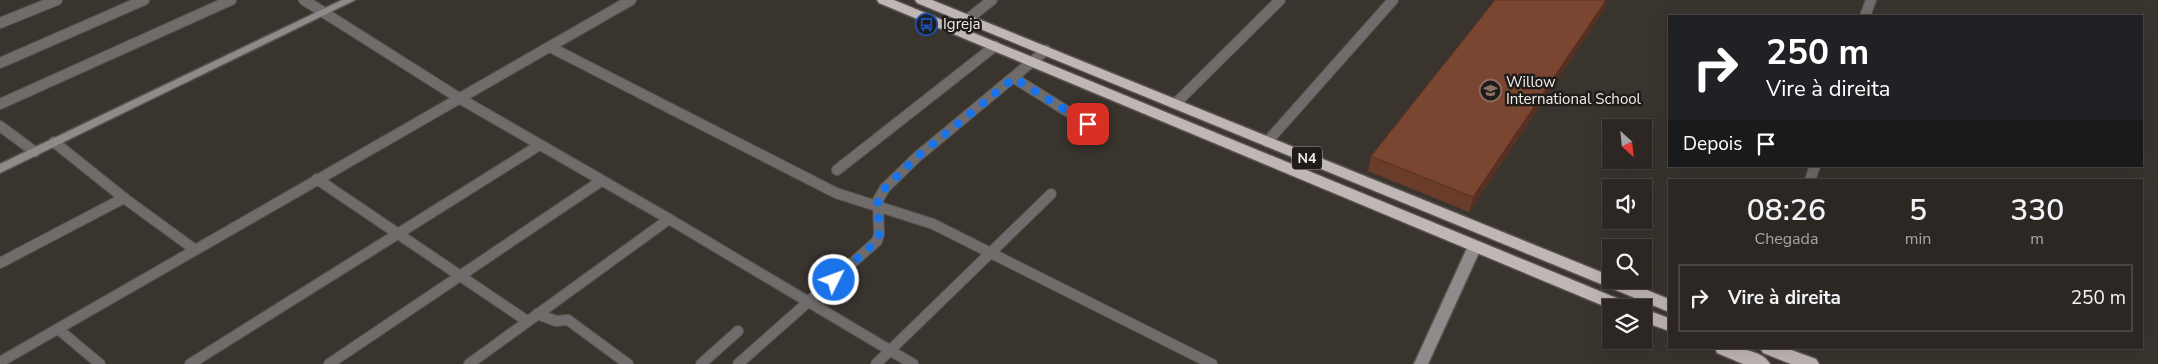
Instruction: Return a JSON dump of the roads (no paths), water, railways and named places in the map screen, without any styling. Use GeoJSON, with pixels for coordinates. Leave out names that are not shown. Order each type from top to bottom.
{"type":"FeatureCollection","features":[{"type":"Feature","properties":{"kind":"highway","name":"N4"},"geometry":{"type":"LineString","coordinates":[[883,0],[1603,299]]}},
{"type":"Feature","properties":{"kind":"highway","name":"N4"},"geometry":{"type":"LineString","coordinates":[[921,0],[1668,306]]}},
{"type":"Feature","properties":{"kind":"highway"},"geometry":{"type":"LineString","coordinates":[[1652,318],[1668,325]]}},
{"type":"Feature","properties":{"kind":"highway"},"geometry":{"type":"LineString","coordinates":[[1726,349],[1756,357]]}},
{"type":"Feature","properties":{"kind":"highway"},"geometry":{"type":"LineString","coordinates":[[1772,349],[1810,364]]}},
{"type":"Feature","properties":{"kind":"street"},"geometry":{"type":"LineString","coordinates":[[0,23],[57,0]]}},
{"type":"Feature","properties":{"kind":"street"},"geometry":{"type":"LineString","coordinates":[[0,63],[144,0]]}},
{"type":"Feature","properties":{"kind":"street"},"geometry":{"type":"LineString","coordinates":[[0,104],[231,0]]}},
{"type":"Feature","properties":{"kind":"street"},"geometry":{"type":"LineString","coordinates":[[304,0],[538,146],[668,219],[913,364]]}},
{"type":"Feature","properties":{"kind":"street"},"geometry":{"type":"LineString","coordinates":[[0,169],[350,0]]}},
{"type":"Feature","properties":{"kind":"street"},"geometry":{"type":"LineString","coordinates":[[0,362],[631,0]]}},
{"type":"Feature","properties":{"kind":"street"},"geometry":{"type":"LineString","coordinates":[[955,29],[992,0]]}},
{"type":"Feature","properties":{"kind":"street"},"geometry":{"type":"LineString","coordinates":[[1175,104],[1280,0]]}},
{"type":"Feature","properties":{"kind":"street"},"geometry":{"type":"LineString","coordinates":[[1267,142],[1393,0]]}},
{"type":"Feature","properties":{"kind":"street"},"geometry":{"type":"LineString","coordinates":[[1865,15],[1871,0]]}},
{"type":"Feature","properties":{"kind":"street"},"geometry":{"type":"LineString","coordinates":[[837,170],[995,46]]}},
{"type":"Feature","properties":{"kind":"street"},"geometry":{"type":"LineString","coordinates":[[550,47],[836,193],[852,200],[878,205],[914,216],[991,252],[1071,295],[1212,364]]}},
{"type":"Feature","properties":{"kind":"street"},"geometry":{"type":"LineString","coordinates":[[738,364],[877,241],[879,234],[878,205],[880,195],[885,188],[917,157],[1046,50]]}},
{"type":"Feature","properties":{"kind":"street"},"geometry":{"type":"LineString","coordinates":[[1014,78],[1102,133]]}},
{"type":"Feature","properties":{"kind":"street"},"geometry":{"type":"LineString","coordinates":[[0,126],[35,152]]}},
{"type":"Feature","properties":{"kind":"street"},"geometry":{"type":"LineString","coordinates":[[54,142],[124,198],[194,249]]}},
{"type":"Feature","properties":{"kind":"street"},"geometry":{"type":"LineString","coordinates":[[190,364],[538,146]]}},
{"type":"Feature","properties":{"kind":"street"},"geometry":{"type":"LineString","coordinates":[[1810,179],[1815,167]]}},
{"type":"Feature","properties":{"kind":"street"},"geometry":{"type":"LineString","coordinates":[[317,179],[458,277],[527,321]]}},
{"type":"Feature","properties":{"kind":"street"},"geometry":{"type":"LineString","coordinates":[[329,364],[601,181]]}},
{"type":"Feature","properties":{"kind":"street"},"geometry":{"type":"LineString","coordinates":[[876,364],[1051,194]]}},
{"type":"Feature","properties":{"kind":"street"},"geometry":{"type":"LineString","coordinates":[[0,263],[124,198]]}},
{"type":"Feature","properties":{"kind":"street"},"geometry":{"type":"LineString","coordinates":[[469,364],[668,219]]}},
{"type":"Feature","properties":{"kind":"street"},"geometry":{"type":"LineString","coordinates":[[1421,364],[1475,246]]}},
{"type":"Feature","properties":{"kind":"street"},"geometry":{"type":"LineString","coordinates":[[537,314],[556,321],[568,320],[628,364]]}},
{"type":"Feature","properties":{"kind":"street"},"geometry":{"type":"LineString","coordinates":[[58,329],[100,364]]}},
{"type":"Feature","properties":{"kind":"street"},"geometry":{"type":"LineString","coordinates":[[701,364],[738,331]]}},
{"type":"Feature","properties":{"kind":"place","name":"Igreja"},"geometry":{"type":"Point","coordinates":[927,24]}},
{"type":"Feature","properties":{"kind":"place","name":"Willow International School"},"geometry":{"type":"Point","coordinates":[1490,91]}}]}
